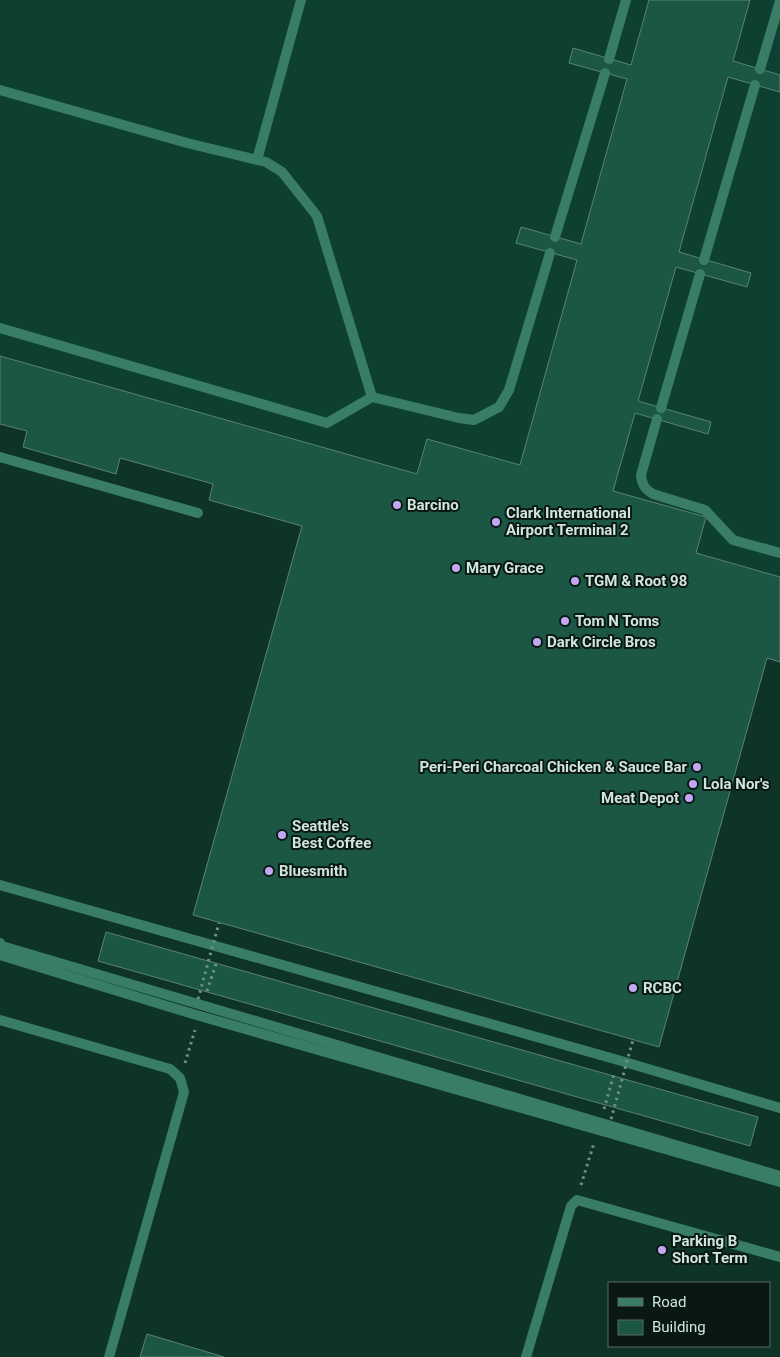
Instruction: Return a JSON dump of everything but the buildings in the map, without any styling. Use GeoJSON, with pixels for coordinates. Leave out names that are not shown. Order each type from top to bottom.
{"type":"FeatureCollection","features":[{"type":"Feature","properties":{"kind":"street"},"geometry":{"type":"LineString","coordinates":[[257,160],[301,0]]}},
{"type":"Feature","properties":{"kind":"street"},"geometry":{"type":"LineString","coordinates":[[609,59],[626,0]]}},
{"type":"Feature","properties":{"kind":"street"},"geometry":{"type":"LineString","coordinates":[[760,69],[780,1]]}},
{"type":"Feature","properties":{"kind":"street"},"geometry":{"type":"LineString","coordinates":[[555,237],[605,73]]}},
{"type":"Feature","properties":{"kind":"street"},"geometry":{"type":"LineString","coordinates":[[704,260],[755,85]]}},
{"type":"Feature","properties":{"kind":"street"},"geometry":{"type":"LineString","coordinates":[[0,90],[187,143],[266,162],[282,172],[317,216],[372,398]]}},
{"type":"Feature","properties":{"kind":"street"},"geometry":{"type":"LineString","coordinates":[[0,328],[327,423],[372,398],[474,420],[499,407],[509,390],[550,253]]}},
{"type":"Feature","properties":{"kind":"street"},"geometry":{"type":"LineString","coordinates":[[660,408],[700,274]]}},
{"type":"Feature","properties":{"kind":"street"},"geometry":{"type":"LineString","coordinates":[[657,419],[640,475],[642,484],[647,490],[653,494],[705,510],[733,540],[780,553]]}},
{"type":"Feature","properties":{"kind":"street"},"geometry":{"type":"LineString","coordinates":[[0,458],[198,513]]}},
{"type":"Feature","properties":{"kind":"street"},"geometry":{"type":"LineString","coordinates":[[0,885],[618,1060],[780,1108]]}},
{"type":"Feature","properties":{"kind":"street"},"geometry":{"type":"LineString","coordinates":[[0,943],[2,946],[11,949],[780,1176]]}},
{"type":"Feature","properties":{"kind":"street"},"geometry":{"type":"LineString","coordinates":[[0,955],[194,1014],[780,1182]]}},
{"type":"Feature","properties":{"kind":"street"},"geometry":{"type":"LineString","coordinates":[[0,1020],[170,1069],[180,1078],[184,1092],[109,1357]]}},
{"type":"Feature","properties":{"kind":"street"},"geometry":{"type":"LineString","coordinates":[[526,1357],[571,1206],[577,1200],[780,1257]]}},
{"type":"Feature","properties":{"kind":"path"},"geometry":{"type":"LineString","coordinates":[[194,1014],[219,923]]}},
{"type":"Feature","properties":{"kind":"path"},"geometry":{"type":"LineString","coordinates":[[607,1132],[633,1040]]}},
{"type":"Feature","properties":{"kind":"shaded area"},"geometry":{"type":"Polygon","coordinates":[[[0,0],[780,0],[780,662],[767,659],[659,1047],[193,915],[302,526],[209,500],[213,484],[120,458],[116,474],[23,447],[27,431],[0,424],[0,0]]]}},
{"type":"Feature","properties":{"kind":"place","name":"Barcino"},"geometry":{"type":"Point","coordinates":[397,505]}},
{"type":"Feature","properties":{"kind":"place","name":"Clark International Airport Terminal 2"},"geometry":{"type":"Point","coordinates":[496,522]}},
{"type":"Feature","properties":{"kind":"place","name":"Mary Grace"},"geometry":{"type":"Point","coordinates":[456,568]}},
{"type":"Feature","properties":{"kind":"place","name":"TGM & Root 98"},"geometry":{"type":"Point","coordinates":[575,581]}},
{"type":"Feature","properties":{"kind":"place","name":"Tom N Toms"},"geometry":{"type":"Point","coordinates":[565,621]}},
{"type":"Feature","properties":{"kind":"place","name":"Dark Circle Bros"},"geometry":{"type":"Point","coordinates":[537,642]}},
{"type":"Feature","properties":{"kind":"place","name":"Peri-Peri Charcoal Chicken & Sauce Bar"},"geometry":{"type":"Point","coordinates":[697,767]}},
{"type":"Feature","properties":{"kind":"place","name":"Lola Nor's"},"geometry":{"type":"Point","coordinates":[693,784]}},
{"type":"Feature","properties":{"kind":"place","name":"Meat Depot"},"geometry":{"type":"Point","coordinates":[689,798]}},
{"type":"Feature","properties":{"kind":"place","name":"Seattle's Best Coffee"},"geometry":{"type":"Point","coordinates":[282,835]}},
{"type":"Feature","properties":{"kind":"place","name":"Bluesmith"},"geometry":{"type":"Point","coordinates":[269,871]}},
{"type":"Feature","properties":{"kind":"place","name":"RCBC"},"geometry":{"type":"Point","coordinates":[633,988]}},
{"type":"Feature","properties":{"kind":"place","name":"Parking B Short Term"},"geometry":{"type":"Point","coordinates":[662,1250]}}]}
